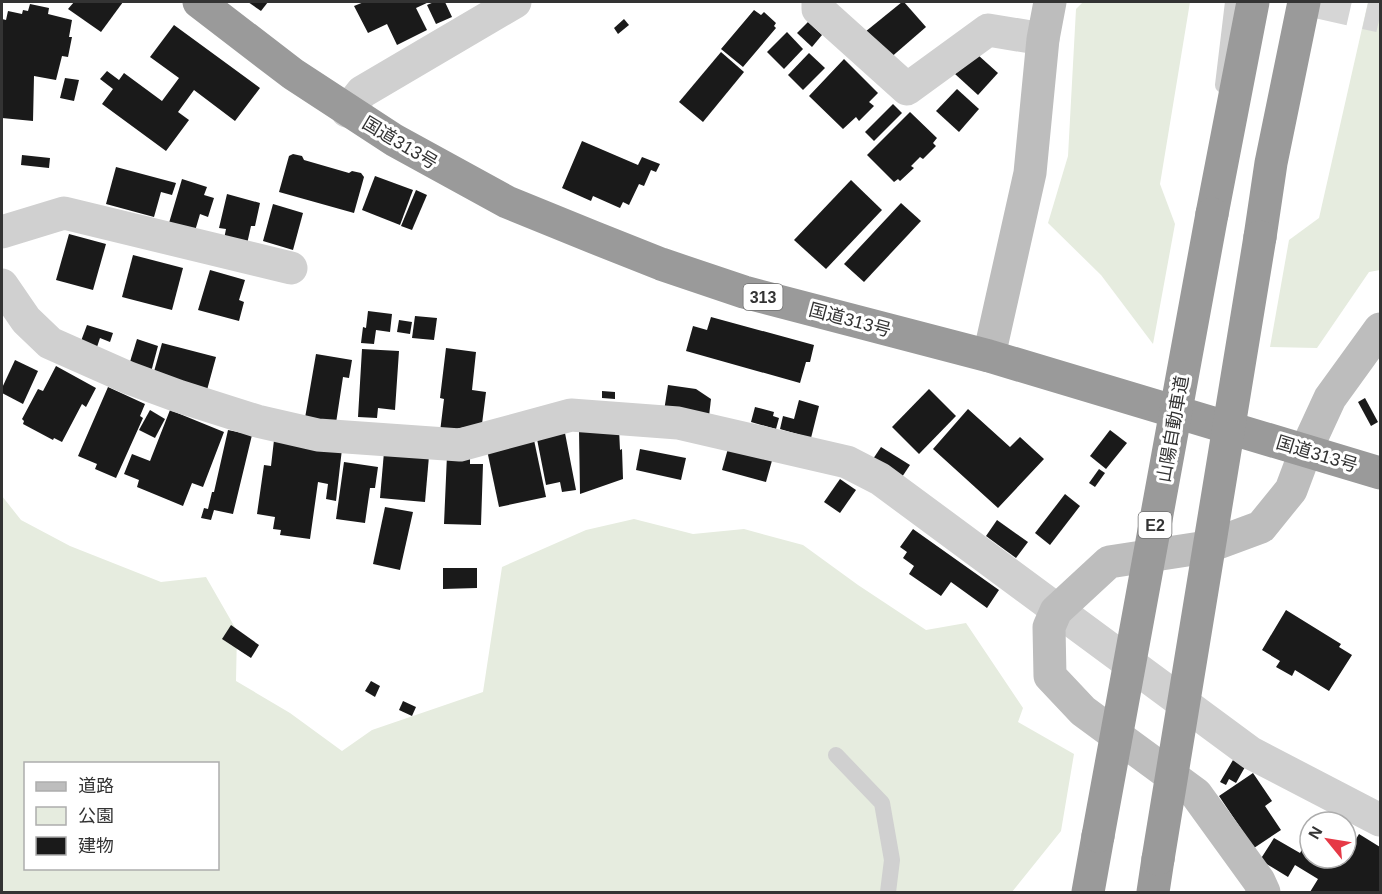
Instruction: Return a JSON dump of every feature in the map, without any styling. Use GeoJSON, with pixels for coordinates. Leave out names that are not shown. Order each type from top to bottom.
{"type":"FeatureCollection","features":[{"type":"Feature","properties":{"kind":"highway","name":"国道313号"},"geometry":{"type":"LineString","coordinates":[[199,2],[293,74],[347,111],[441,167],[507,202],[661,264],[744,292],[989,356],[1380,473]]}},
{"type":"Feature","properties":{"kind":"highway","name":"山陽自動車道"},"geometry":{"type":"LineString","coordinates":[[1088,892],[1253,2]]}},
{"type":"Feature","properties":{"kind":"highway"},"geometry":{"type":"LineString","coordinates":[[1153,892],[1260,237],[1270,162],[1304,2]]}},
{"type":"Feature","properties":{"kind":"street"},"geometry":{"type":"LineString","coordinates":[[347,111],[362,92],[515,2]]}},
{"type":"Feature","properties":{"kind":"street"},"geometry":{"type":"LineString","coordinates":[[818,2],[818,9],[907,89],[988,30],[1043,39]]}},
{"type":"Feature","properties":{"kind":"street"},"geometry":{"type":"LineString","coordinates":[[989,356],[1030,173],[1043,39],[1050,2]]}},
{"type":"Feature","properties":{"kind":"street"},"geometry":{"type":"LineString","coordinates":[[2,232],[64,213],[291,268]]}},
{"type":"Feature","properties":{"kind":"street"},"geometry":{"type":"LineString","coordinates":[[2,285],[26,320],[50,344],[178,396],[257,421],[318,435],[460,445],[570,416],[678,423],[847,462],[880,478],[1056,611],[1251,753],[1380,820]]}},
{"type":"Feature","properties":{"kind":"street"},"geometry":{"type":"LineString","coordinates":[[1264,892],[1259,880],[1196,794],[1083,711],[1050,676],[1049,627],[1056,611],[1109,562],[1207,547],[1262,527],[1291,490],[1306,450],[1330,398],[1380,329]]}},
{"type":"Feature","properties":{"kind":"lane"},"geometry":{"type":"LineString","coordinates":[[1212,214],[1225,61],[1233,2]]}},
{"type":"Feature","properties":{"kind":"lane"},"geometry":{"type":"LineString","coordinates":[[1260,237],[1320,2]]}},
{"type":"Feature","properties":{"kind":"lane"},"geometry":{"type":"LineString","coordinates":[[836,755],[882,803],[892,860],[888,892]]}},
{"type":"Feature","properties":{"kind":"green space"},"geometry":{"type":"Polygon","coordinates":[[[1083,2],[1190,2],[1160,184],[1175,224],[1153,344],[1101,275],[1048,223],[1068,156],[1076,9],[1083,2]]]}},
{"type":"Feature","properties":{"kind":"green space"},"geometry":{"type":"Polygon","coordinates":[[[1368,2],[1380,2],[1380,270],[1369,272],[1317,348],[1270,347],[1289,240],[1319,218],[1368,2]]]}},
{"type":"Feature","properties":{"kind":"green space"},"geometry":{"type":"Polygon","coordinates":[[[2,496],[21,520],[70,546],[161,582],[206,577],[237,631],[236,681],[290,713],[342,751],[372,730],[483,692],[502,567],[586,530],[634,519],[693,534],[744,529],[803,545],[926,630],[966,623],[1023,708],[1018,722],[1074,754],[1061,831],[1012,892],[2,892],[2,496]]]}},
{"type":"Feature","properties":{"kind":"building"},"geometry":{"type":"Polygon","coordinates":[[[74,2],[123,2],[101,32],[68,9],[74,2]]]}},
{"type":"Feature","properties":{"kind":"building"},"geometry":{"type":"Polygon","coordinates":[[[248,2],[268,2],[261,11],[248,2]]]}},
{"type":"Feature","properties":{"kind":"building"},"geometry":{"type":"Polygon","coordinates":[[[364,2],[429,2],[416,8],[427,30],[397,45],[387,24],[368,33],[354,6],[364,2]]]}},
{"type":"Feature","properties":{"kind":"building"},"geometry":{"type":"Polygon","coordinates":[[[434,2],[445,2],[452,17],[436,24],[427,5],[434,2]]]}},
{"type":"Feature","properties":{"kind":"building"},"geometry":{"type":"Polygon","coordinates":[[[902,2],[926,27],[889,59],[865,32],[902,2]]]}},
{"type":"Feature","properties":{"kind":"building"},"geometry":{"type":"Polygon","coordinates":[[[30,4],[49,8],[48,14],[72,20],[69,37],[72,37],[68,57],[62,56],[56,80],[34,76],[33,121],[2,118],[2,19],[6,20],[8,11],[22,14],[23,10],[28,11],[30,4]]]}},
{"type":"Feature","properties":{"kind":"building"},"geometry":{"type":"Polygon","coordinates":[[[754,10],[761,15],[764,12],[776,23],[774,26],[776,28],[743,67],[721,49],[754,10]]]}},
{"type":"Feature","properties":{"kind":"building"},"geometry":{"type":"Polygon","coordinates":[[[624,19],[629,25],[618,34],[614,28],[624,19]]]}},
{"type":"Feature","properties":{"kind":"building"},"geometry":{"type":"Polygon","coordinates":[[[808,22],[822,35],[812,47],[797,33],[808,22]]]}},
{"type":"Feature","properties":{"kind":"building"},"geometry":{"type":"Polygon","coordinates":[[[174,25],[260,88],[235,121],[194,90],[178,112],[189,120],[166,151],[102,104],[113,89],[100,79],[107,71],[119,80],[124,73],[162,101],[179,78],[150,57],[174,25]]]}},
{"type":"Feature","properties":{"kind":"building"},"geometry":{"type":"Polygon","coordinates":[[[787,32],[803,49],[784,69],[767,52],[787,32]]]}},
{"type":"Feature","properties":{"kind":"building"},"geometry":{"type":"Polygon","coordinates":[[[721,52],[744,72],[703,122],[679,102],[721,52]]]}},
{"type":"Feature","properties":{"kind":"building"},"geometry":{"type":"Polygon","coordinates":[[[809,53],[825,68],[803,90],[788,75],[809,53]]]}},
{"type":"Feature","properties":{"kind":"building"},"geometry":{"type":"Polygon","coordinates":[[[978,55],[998,73],[978,95],[955,74],[978,55]]]}},
{"type":"Feature","properties":{"kind":"building"},"geometry":{"type":"Polygon","coordinates":[[[844,59],[878,93],[869,102],[874,106],[859,121],[856,117],[843,129],[809,96],[844,59]]]}},
{"type":"Feature","properties":{"kind":"building"},"geometry":{"type":"Polygon","coordinates":[[[65,78],[79,80],[74,101],[60,98],[65,78]]]}},
{"type":"Feature","properties":{"kind":"building"},"geometry":{"type":"Polygon","coordinates":[[[957,89],[979,109],[959,132],[936,111],[957,89]]]}},
{"type":"Feature","properties":{"kind":"building"},"geometry":{"type":"Polygon","coordinates":[[[893,104],[902,113],[874,141],[865,132],[893,104]]]}},
{"type":"Feature","properties":{"kind":"building"},"geometry":{"type":"Polygon","coordinates":[[[910,112],[937,138],[933,143],[936,146],[923,159],[920,157],[911,166],[914,168],[900,181],[898,179],[894,182],[867,155],[910,112]]]}},
{"type":"Feature","properties":{"kind":"building"},"geometry":{"type":"Polygon","coordinates":[[[582,141],[638,165],[642,157],[660,164],[656,172],[651,170],[644,186],[639,184],[629,205],[623,202],[620,208],[593,196],[591,201],[562,188],[582,141]]]}},
{"type":"Feature","properties":{"kind":"building"},"geometry":{"type":"Polygon","coordinates":[[[293,154],[302,156],[304,160],[349,173],[352,171],[361,173],[364,177],[354,213],[279,192],[289,156],[293,154]]]}},
{"type":"Feature","properties":{"kind":"building"},"geometry":{"type":"Polygon","coordinates":[[[22,155],[50,158],[49,168],[21,165],[22,155]]]}},
{"type":"Feature","properties":{"kind":"building"},"geometry":{"type":"Polygon","coordinates":[[[116,167],[176,183],[172,195],[161,192],[154,217],[106,204],[116,167]]]}},
{"type":"Feature","properties":{"kind":"building"},"geometry":{"type":"Polygon","coordinates":[[[375,176],[413,190],[400,225],[362,210],[375,176]]]}},
{"type":"Feature","properties":{"kind":"building"},"geometry":{"type":"Polygon","coordinates":[[[182,179],[207,187],[204,195],[214,198],[208,217],[200,214],[195,231],[169,223],[182,179]]]}},
{"type":"Feature","properties":{"kind":"building"},"geometry":{"type":"Polygon","coordinates":[[[851,180],[882,210],[826,269],[794,240],[851,180]]]}},
{"type":"Feature","properties":{"kind":"building"},"geometry":{"type":"Polygon","coordinates":[[[416,190],[427,195],[412,230],[401,226],[416,190]]]}},
{"type":"Feature","properties":{"kind":"building"},"geometry":{"type":"Polygon","coordinates":[[[227,194],[260,203],[255,226],[251,226],[247,244],[224,239],[226,229],[219,228],[227,194]]]}},
{"type":"Feature","properties":{"kind":"building"},"geometry":{"type":"Polygon","coordinates":[[[901,203],[921,221],[864,282],[844,264],[901,203]]]}},
{"type":"Feature","properties":{"kind":"building"},"geometry":{"type":"Polygon","coordinates":[[[273,204],[303,213],[293,250],[263,241],[273,204]]]}},
{"type":"Feature","properties":{"kind":"building"},"geometry":{"type":"Polygon","coordinates":[[[69,234],[106,244],[93,290],[56,280],[69,234]]]}},
{"type":"Feature","properties":{"kind":"building"},"geometry":{"type":"Polygon","coordinates":[[[133,255],[183,268],[172,310],[122,297],[133,255]]]}},
{"type":"Feature","properties":{"kind":"building"},"geometry":{"type":"Polygon","coordinates":[[[210,270],[245,280],[239,300],[244,302],[239,321],[198,310],[210,270]]]}},
{"type":"Feature","properties":{"kind":"building"},"geometry":{"type":"Polygon","coordinates":[[[368,311],[392,314],[390,332],[376,330],[374,344],[361,343],[368,311]]]}},
{"type":"Feature","properties":{"kind":"building"},"geometry":{"type":"Polygon","coordinates":[[[415,316],[437,318],[434,340],[412,338],[415,316]]]}},
{"type":"Feature","properties":{"kind":"building"},"geometry":{"type":"Polygon","coordinates":[[[711,317],[814,345],[810,362],[806,362],[800,383],[686,351],[693,326],[707,330],[711,317]]]}},
{"type":"Feature","properties":{"kind":"building"},"geometry":{"type":"Polygon","coordinates":[[[399,320],[412,322],[410,334],[397,332],[399,320]]]}},
{"type":"Feature","properties":{"kind":"building"},"geometry":{"type":"Polygon","coordinates":[[[87,325],[113,333],[110,342],[100,338],[97,347],[81,341],[87,325]]]}},
{"type":"Feature","properties":{"kind":"building"},"geometry":{"type":"Polygon","coordinates":[[[137,339],[158,346],[151,372],[129,365],[137,339]]]}},
{"type":"Feature","properties":{"kind":"building"},"geometry":{"type":"Polygon","coordinates":[[[162,343],[216,357],[207,390],[153,375],[162,343]]]}},
{"type":"Feature","properties":{"kind":"building"},"geometry":{"type":"Polygon","coordinates":[[[446,348],[476,352],[472,390],[486,392],[482,424],[440,432],[444,399],[440,398],[446,348]]]}},
{"type":"Feature","properties":{"kind":"building"},"geometry":{"type":"Polygon","coordinates":[[[362,349],[399,351],[395,410],[378,408],[377,418],[358,417],[362,349]]]}},
{"type":"Feature","properties":{"kind":"building"},"geometry":{"type":"Polygon","coordinates":[[[316,354],[352,360],[349,378],[343,377],[336,423],[305,418],[316,354]]]}},
{"type":"Feature","properties":{"kind":"building"},"geometry":{"type":"Polygon","coordinates":[[[15,360],[38,371],[23,404],[2,393],[2,388],[15,360]]]}},
{"type":"Feature","properties":{"kind":"building"},"geometry":{"type":"Polygon","coordinates":[[[56,366],[96,388],[86,407],[82,404],[62,442],[54,438],[53,440],[23,424],[22,419],[38,389],[43,391],[56,366]]]}},
{"type":"Feature","properties":{"kind":"building"},"geometry":{"type":"Polygon","coordinates":[[[668,385],[696,389],[711,399],[709,416],[664,411],[668,385]]]}},
{"type":"Feature","properties":{"kind":"building"},"geometry":{"type":"Polygon","coordinates":[[[108,387],[145,404],[140,416],[143,418],[116,478],[95,469],[97,464],[78,456],[108,387]]]}},
{"type":"Feature","properties":{"kind":"building"},"geometry":{"type":"Polygon","coordinates":[[[929,389],[956,416],[919,454],[892,427],[929,389]]]}},
{"type":"Feature","properties":{"kind":"building"},"geometry":{"type":"Polygon","coordinates":[[[602,391],[615,392],[615,399],[602,398],[602,391]]]}},
{"type":"Feature","properties":{"kind":"building"},"geometry":{"type":"Polygon","coordinates":[[[1365,398],[1378,422],[1371,426],[1358,402],[1365,398]]]}},
{"type":"Feature","properties":{"kind":"building"},"geometry":{"type":"Polygon","coordinates":[[[799,400],[819,406],[811,438],[780,429],[783,416],[794,419],[799,400]]]}},
{"type":"Feature","properties":{"kind":"building"},"geometry":{"type":"Polygon","coordinates":[[[755,407],[774,412],[773,416],[779,418],[776,429],[751,422],[755,407]]]}},
{"type":"Feature","properties":{"kind":"building"},"geometry":{"type":"Polygon","coordinates":[[[968,409],[1010,447],[1020,437],[1044,459],[998,508],[933,449],[968,409]]]}},
{"type":"Feature","properties":{"kind":"building"},"geometry":{"type":"Polygon","coordinates":[[[150,410],[165,419],[155,438],[139,430],[150,410]]]}},
{"type":"Feature","properties":{"kind":"building"},"geometry":{"type":"Polygon","coordinates":[[[170,410],[224,432],[203,487],[192,483],[183,506],[137,487],[139,480],[124,474],[132,454],[150,461],[170,410]]]}},
{"type":"Feature","properties":{"kind":"building"},"geometry":{"type":"Polygon","coordinates":[[[619,429],[623,479],[580,494],[579,430],[619,429]]]}},
{"type":"Feature","properties":{"kind":"building"},"geometry":{"type":"Polygon","coordinates":[[[228,430],[252,435],[233,514],[214,510],[211,520],[201,518],[204,508],[208,509],[212,492],[214,492],[228,430]]]}},
{"type":"Feature","properties":{"kind":"building"},"geometry":{"type":"Polygon","coordinates":[[[1110,430],[1127,443],[1106,469],[1090,456],[1110,430]]]}},
{"type":"Feature","properties":{"kind":"building"},"geometry":{"type":"Polygon","coordinates":[[[565,433],[576,490],[562,492],[560,482],[546,485],[537,439],[565,433]]]}},
{"type":"Feature","properties":{"kind":"building"},"geometry":{"type":"Polygon","coordinates":[[[274,440],[342,449],[336,501],[326,499],[328,484],[318,482],[310,539],[280,535],[281,530],[273,529],[275,517],[257,514],[264,465],[271,466],[274,440]]]}},
{"type":"Feature","properties":{"kind":"building"},"geometry":{"type":"Polygon","coordinates":[[[534,440],[546,497],[499,507],[487,450],[534,440]]]}},
{"type":"Feature","properties":{"kind":"building"},"geometry":{"type":"Polygon","coordinates":[[[729,445],[773,457],[766,482],[722,470],[729,445]]]}},
{"type":"Feature","properties":{"kind":"building"},"geometry":{"type":"Polygon","coordinates":[[[881,447],[910,465],[902,477],[873,459],[881,447]]]}},
{"type":"Feature","properties":{"kind":"building"},"geometry":{"type":"Polygon","coordinates":[[[640,449],[686,458],[681,480],[636,470],[640,449]]]}},
{"type":"Feature","properties":{"kind":"building"},"geometry":{"type":"Polygon","coordinates":[[[384,452],[429,456],[425,502],[380,498],[384,452]]]}},
{"type":"Feature","properties":{"kind":"building"},"geometry":{"type":"Polygon","coordinates":[[[447,455],[470,456],[470,464],[483,464],[481,525],[444,524],[447,455]]]}},
{"type":"Feature","properties":{"kind":"building"},"geometry":{"type":"Polygon","coordinates":[[[344,462],[378,467],[375,488],[370,488],[365,523],[336,519],[344,462]]]}},
{"type":"Feature","properties":{"kind":"building"},"geometry":{"type":"Polygon","coordinates":[[[1099,469],[1105,473],[1095,487],[1089,483],[1099,469]]]}},
{"type":"Feature","properties":{"kind":"building"},"geometry":{"type":"Polygon","coordinates":[[[840,479],[856,490],[840,513],[824,502],[840,479]]]}},
{"type":"Feature","properties":{"kind":"building"},"geometry":{"type":"Polygon","coordinates":[[[1065,494],[1080,506],[1050,545],[1035,533],[1065,494]]]}},
{"type":"Feature","properties":{"kind":"building"},"geometry":{"type":"Polygon","coordinates":[[[385,507],[413,512],[400,570],[373,564],[385,507]]]}},
{"type":"Feature","properties":{"kind":"building"},"geometry":{"type":"Polygon","coordinates":[[[997,520],[1028,542],[1016,558],[986,536],[997,520]]]}},
{"type":"Feature","properties":{"kind":"building"},"geometry":{"type":"Polygon","coordinates":[[[913,529],[999,590],[987,608],[951,582],[941,596],[909,574],[914,566],[903,558],[907,552],[900,547],[913,529]]]}},
{"type":"Feature","properties":{"kind":"building"},"geometry":{"type":"Polygon","coordinates":[[[443,568],[477,568],[477,588],[443,589],[443,568]]]}},
{"type":"Feature","properties":{"kind":"building"},"geometry":{"type":"Polygon","coordinates":[[[1286,610],[1341,644],[1339,647],[1352,655],[1329,691],[1295,670],[1292,676],[1276,667],[1280,661],[1262,650],[1286,610]]]}},
{"type":"Feature","properties":{"kind":"building"},"geometry":{"type":"Polygon","coordinates":[[[231,625],[259,645],[251,658],[222,639],[231,625]]]}},
{"type":"Feature","properties":{"kind":"building"},"geometry":{"type":"Polygon","coordinates":[[[371,681],[380,686],[375,697],[365,691],[371,681]]]}},
{"type":"Feature","properties":{"kind":"building"},"geometry":{"type":"Polygon","coordinates":[[[403,701],[416,707],[412,716],[399,710],[403,701]]]}},
{"type":"Feature","properties":{"kind":"building"},"geometry":{"type":"Polygon","coordinates":[[[1233,760],[1245,767],[1236,783],[1229,779],[1226,785],[1220,782],[1233,760]]]}},
{"type":"Feature","properties":{"kind":"building"},"geometry":{"type":"Polygon","coordinates":[[[1253,773],[1272,801],[1265,806],[1281,830],[1254,848],[1219,796],[1253,773]]]}},
{"type":"Feature","properties":{"kind":"building"},"geometry":{"type":"Polygon","coordinates":[[[1359,834],[1380,847],[1379,892],[1310,892],[1318,879],[1303,870],[1358,870],[1359,834]]]}},
{"type":"Feature","properties":{"kind":"building"},"geometry":{"type":"Polygon","coordinates":[[[1274,838],[1298,852],[1298,867],[1295,865],[1288,877],[1260,860],[1274,838]]]}},
{"type":"Feature","properties":{"kind":"tunnel"},"geometry":{"type":"LineString","coordinates":[[1318,2],[1380,16]]}}]}
